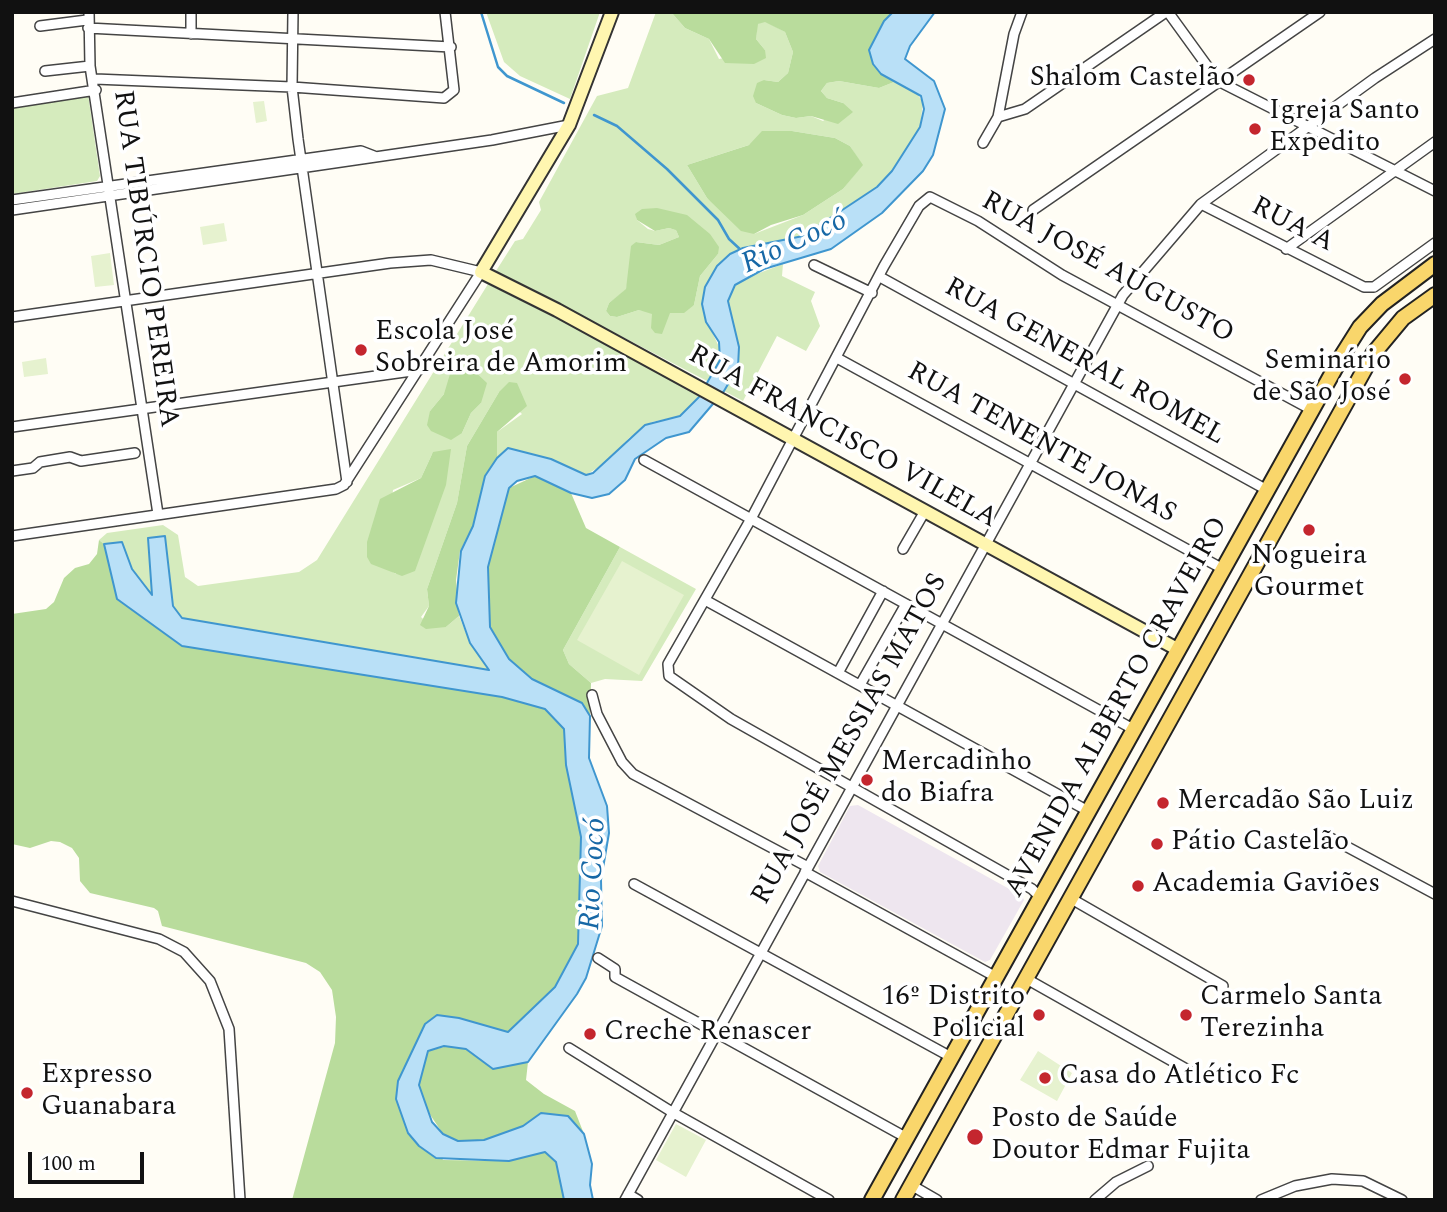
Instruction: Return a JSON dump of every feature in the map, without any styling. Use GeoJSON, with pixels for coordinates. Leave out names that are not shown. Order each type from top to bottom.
{"type":"FeatureCollection","features":[{"type":"Feature","properties":{"kind":"main road","name":"AVENIDA ALBERTO CRAVEIRO"},"geometry":{"type":"LineString","coordinates":[[872,1200],[1177,649],[1360,327],[1384,301],[1435,264]]}},
{"type":"Feature","properties":{"kind":"main road","name":"AVENIDA ALBERTO CRAVEIRO"},"geometry":{"type":"LineString","coordinates":[[903,1200],[1373,355],[1403,318],[1435,295]]}},
{"type":"Feature","properties":{"kind":"main road"},"geometry":{"type":"LineString","coordinates":[[1040,897],[1060,916]]}},
{"type":"Feature","properties":{"kind":"street"},"geometry":{"type":"LineString","coordinates":[[191,12],[191,34]]}},
{"type":"Feature","properties":{"kind":"street"},"geometry":{"type":"LineString","coordinates":[[293,12],[292,87],[347,482]]}},
{"type":"Feature","properties":{"kind":"street"},"geometry":{"type":"LineString","coordinates":[[95,79],[292,87],[444,98],[454,90],[445,12]]}},
{"type":"Feature","properties":{"kind":"street"},"geometry":{"type":"LineString","coordinates":[[12,536],[336,489],[347,482],[481,272],[569,125],[611,12]]}},
{"type":"Feature","properties":{"kind":"street"},"geometry":{"type":"LineString","coordinates":[[983,143],[998,117],[1014,34],[1022,12]]}},
{"type":"Feature","properties":{"kind":"street"},"geometry":{"type":"LineString","coordinates":[[998,117],[1025,109],[1167,12],[1218,81],[1435,191]]}},
{"type":"Feature","properties":{"kind":"street"},"geometry":{"type":"LineString","coordinates":[[1033,210],[1320,12]]}},
{"type":"Feature","properties":{"kind":"street"},"geometry":{"type":"LineString","coordinates":[[40,26],[88,20],[191,34],[451,47]]}},
{"type":"Feature","properties":{"kind":"street","name":"RUA TIBÚRCIO PEREIRA"},"geometry":{"type":"LineString","coordinates":[[88,20],[90,66],[95,79],[158,513]]}},
{"type":"Feature","properties":{"kind":"street","name":"RUA JOSÉ MESSIAS MATOS"},"geometry":{"type":"LineString","coordinates":[[626,1197],[1118,303],[1201,204],[1435,39]]}},
{"type":"Feature","properties":{"kind":"street"},"geometry":{"type":"LineString","coordinates":[[45,71],[90,66]]}},
{"type":"Feature","properties":{"kind":"street"},"geometry":{"type":"LineString","coordinates":[[12,103],[96,90]]}},
{"type":"Feature","properties":{"kind":"street"},"geometry":{"type":"LineString","coordinates":[[12,210],[28,203],[301,164],[361,151],[376,157],[492,140],[569,125]]}},
{"type":"Feature","properties":{"kind":"street"},"geometry":{"type":"LineString","coordinates":[[1286,249],[1435,142]]}},
{"type":"Feature","properties":{"kind":"street","name":"RUA JOSÉ AUGUSTO"},"geometry":{"type":"LineString","coordinates":[[880,277],[919,206],[927,197],[942,202],[1013,242],[1062,275],[1312,410]]}},
{"type":"Feature","properties":{"kind":"street"},"geometry":{"type":"LineString","coordinates":[[12,200],[28,203]]}},
{"type":"Feature","properties":{"kind":"street","name":"RUA A"},"geometry":{"type":"LineString","coordinates":[[1201,204],[1364,287],[1374,287],[1435,243]]}},
{"type":"Feature","properties":{"kind":"street"},"geometry":{"type":"LineString","coordinates":[[12,317],[420,260],[454,264],[481,272]]}},
{"type":"Feature","properties":{"kind":"street"},"geometry":{"type":"LineString","coordinates":[[814,265],[872,293]]}},
{"type":"Feature","properties":{"kind":"street","name":"RUA FRANCISCO VILELA"},"geometry":{"type":"LineString","coordinates":[[481,272],[794,439],[1177,649]]}},
{"type":"Feature","properties":{"kind":"street"},"geometry":{"type":"LineString","coordinates":[[880,277],[752,517],[668,664],[671,680],[730,719],[1032,889],[1040,897]]}},
{"type":"Feature","properties":{"kind":"street","name":"RUA GENERAL ROMEL"},"geometry":{"type":"LineString","coordinates":[[880,277],[1267,490]]}},
{"type":"Feature","properties":{"kind":"street","name":"RUA TENENTE JONAS"},"geometry":{"type":"LineString","coordinates":[[837,358],[1223,569]]}},
{"type":"Feature","properties":{"kind":"street"},"geometry":{"type":"LineString","coordinates":[[12,427],[419,370]]}},
{"type":"Feature","properties":{"kind":"street"},"geometry":{"type":"LineString","coordinates":[[12,471],[33,468],[40,461],[70,457],[81,461],[135,453]]}},
{"type":"Feature","properties":{"kind":"street"},"geometry":{"type":"LineString","coordinates":[[644,460],[752,517],[1133,729]]}},
{"type":"Feature","properties":{"kind":"street"},"geometry":{"type":"LineString","coordinates":[[903,549],[925,511]]}},
{"type":"Feature","properties":{"kind":"street"},"geometry":{"type":"LineString","coordinates":[[12,542],[25,534]]}},
{"type":"Feature","properties":{"kind":"street"},"geometry":{"type":"LineString","coordinates":[[838,673],[883,591]]}},
{"type":"Feature","properties":{"kind":"street"},"geometry":{"type":"LineString","coordinates":[[705,600],[1088,811]]}},
{"type":"Feature","properties":{"kind":"street"},"geometry":{"type":"LineString","coordinates":[[860,685],[906,604]]}},
{"type":"Feature","properties":{"kind":"street"},"geometry":{"type":"LineString","coordinates":[[592,695],[597,715],[612,738],[622,762],[633,774],[996,977]]}},
{"type":"Feature","properties":{"kind":"street"},"geometry":{"type":"LineString","coordinates":[[1325,835],[1435,894]]}},
{"type":"Feature","properties":{"kind":"street"},"geometry":{"type":"LineString","coordinates":[[634,884],[951,1057]]}},
{"type":"Feature","properties":{"kind":"street"},"geometry":{"type":"LineString","coordinates":[[1070,898],[1223,986]]}},
{"type":"Feature","properties":{"kind":"street"},"geometry":{"type":"LineString","coordinates":[[14,901],[159,939],[184,952],[210,981],[229,1029],[240,1200]]}},
{"type":"Feature","properties":{"kind":"street"},"geometry":{"type":"LineString","coordinates":[[598,958],[615,969],[615,978],[907,1138]]}},
{"type":"Feature","properties":{"kind":"street"},"geometry":{"type":"LineString","coordinates":[[1025,978],[1188,1070]]}},
{"type":"Feature","properties":{"kind":"street"},"geometry":{"type":"LineString","coordinates":[[569,1048],[672,1112],[829,1200]]}},
{"type":"Feature","properties":{"kind":"street"},"geometry":{"type":"LineString","coordinates":[[1095,1200],[1116,1182],[1148,1167]]}},
{"type":"Feature","properties":{"kind":"street"},"geometry":{"type":"LineString","coordinates":[[1261,1200],[1296,1186],[1332,1179],[1363,1181],[1402,1200]]}},
{"type":"Feature","properties":{"kind":"street"},"geometry":{"type":"LineString","coordinates":[[911,1185],[937,1200]]}},
{"type":"Feature","properties":{"kind":"street"},"geometry":{"type":"LineString","coordinates":[[626,1197],[638,1200]]}},
{"type":"Feature","properties":{"kind":"shaded area"},"geometry":{"type":"Polygon","coordinates":[[[858,805],[1022,896],[1024,900],[990,960],[985,962],[820,872],[818,866],[850,806],[858,805]]]}},
{"type":"Feature","properties":{"kind":"green space"},"geometry":{"type":"Polygon","coordinates":[[[486,12],[600,12],[570,99],[520,76],[504,62],[486,12]]]}},
{"type":"Feature","properties":{"kind":"green space"},"geometry":{"type":"Polygon","coordinates":[[[656,12],[671,12],[685,28],[709,39],[719,59],[765,50],[756,39],[757,24],[765,21],[785,32],[793,52],[788,73],[778,82],[764,80],[756,103],[782,115],[796,118],[811,116],[823,121],[843,103],[827,98],[821,91],[827,83],[839,81],[879,88],[894,82],[915,91],[923,102],[920,127],[892,171],[877,187],[802,236],[777,243],[758,244],[730,254],[720,265],[702,304],[704,315],[720,349],[720,360],[709,382],[496,271],[515,241],[523,239],[541,210],[539,202],[597,96],[628,88],[656,12]],[[792,131],[687,165],[707,198],[754,234],[803,215],[843,189],[862,165],[850,146],[835,138],[792,131]],[[636,214],[637,220],[648,229],[655,231],[669,228],[675,230],[636,214]],[[676,230],[679,237],[659,245],[636,242],[626,290],[609,303],[606,311],[610,316],[617,317],[639,310],[670,313],[694,305],[700,276],[718,254],[718,247],[676,230]]]}},
{"type":"Feature","properties":{"kind":"green space"},"geometry":{"type":"Polygon","coordinates":[[[671,12],[893,12],[884,21],[869,50],[873,64],[894,82],[879,88],[839,81],[827,83],[821,91],[827,98],[843,103],[853,112],[838,124],[811,116],[796,118],[782,115],[756,103],[753,96],[757,83],[764,80],[778,82],[788,73],[793,52],[785,32],[765,22],[758,24],[756,39],[765,50],[766,58],[754,64],[725,63],[709,39],[685,28],[671,12]]]}},
{"type":"Feature","properties":{"kind":"green space"},"geometry":{"type":"Polygon","coordinates":[[[88,94],[100,176],[97,181],[12,194],[12,105],[88,94]]]}},
{"type":"Feature","properties":{"kind":"green space"},"geometry":{"type":"Polygon","coordinates":[[[264,101],[267,121],[256,123],[253,102],[264,101]]]}},
{"type":"Feature","properties":{"kind":"green space"},"geometry":{"type":"Polygon","coordinates":[[[762,131],[792,131],[835,138],[850,146],[863,165],[843,189],[803,215],[771,225],[754,234],[741,231],[707,198],[687,165],[749,145],[762,131]]]}},
{"type":"Feature","properties":{"kind":"green space"},"geometry":{"type":"Polygon","coordinates":[[[657,208],[687,215],[710,234],[719,247],[718,254],[700,276],[694,305],[684,313],[670,313],[662,334],[655,333],[651,328],[652,314],[639,310],[617,317],[610,316],[606,311],[609,303],[626,289],[631,246],[636,242],[659,245],[679,237],[676,230],[669,228],[655,231],[637,220],[635,214],[642,209],[657,208]]]}},
{"type":"Feature","properties":{"kind":"green space"},"geometry":{"type":"Polygon","coordinates":[[[224,223],[227,241],[203,245],[200,227],[224,223]]]}},
{"type":"Feature","properties":{"kind":"green space"},"geometry":{"type":"Polygon","coordinates":[[[110,253],[114,285],[95,287],[91,256],[110,253]]]}},
{"type":"Feature","properties":{"kind":"green space"},"geometry":{"type":"Polygon","coordinates":[[[783,264],[782,276],[815,292],[811,301],[820,326],[806,351],[777,336],[743,401],[724,391],[738,367],[739,347],[728,301],[730,291],[741,280],[783,264]]]}},
{"type":"Feature","properties":{"kind":"green space"},"geometry":{"type":"Polygon","coordinates":[[[488,284],[575,327],[699,396],[680,416],[652,422],[629,438],[610,460],[586,475],[522,451],[508,449],[497,458],[497,432],[522,414],[499,392],[467,446],[457,503],[427,589],[429,606],[421,617],[432,627],[446,627],[459,616],[470,643],[490,670],[182,618],[173,606],[165,537],[148,539],[153,596],[132,569],[122,542],[104,544],[99,540],[107,533],[163,525],[178,535],[185,577],[198,586],[299,572],[317,560],[488,284]],[[444,394],[430,411],[462,433],[471,413],[481,403],[444,394]],[[433,452],[421,478],[393,490],[384,567],[396,574],[433,452]]]}},
{"type":"Feature","properties":{"kind":"green space"},"geometry":{"type":"Polygon","coordinates":[[[46,358],[48,374],[24,377],[22,362],[46,358]]]}},
{"type":"Feature","properties":{"kind":"green space"},"geometry":{"type":"Polygon","coordinates":[[[473,370],[487,383],[481,403],[471,413],[462,433],[451,440],[431,431],[427,425],[430,411],[444,394],[450,374],[473,370]]]}},
{"type":"Feature","properties":{"kind":"green space"},"geometry":{"type":"Polygon","coordinates":[[[509,382],[517,383],[527,406],[497,432],[497,458],[485,476],[473,526],[460,551],[456,580],[459,616],[446,627],[426,629],[420,625],[429,606],[427,589],[457,503],[467,446],[499,392],[509,382]]]}},
{"type":"Feature","properties":{"kind":"green space"},"geometry":{"type":"Polygon","coordinates":[[[451,449],[446,485],[415,571],[402,576],[371,564],[367,557],[367,542],[380,499],[421,478],[433,452],[451,449]]]}},
{"type":"Feature","properties":{"kind":"green space"},"geometry":{"type":"Polygon","coordinates":[[[535,476],[571,493],[586,528],[620,547],[563,650],[569,664],[591,683],[590,716],[582,703],[532,679],[509,659],[490,627],[488,567],[509,488],[535,476]]]}},
{"type":"Feature","properties":{"kind":"green space"},"geometry":{"type":"Polygon","coordinates":[[[99,540],[104,544],[117,599],[182,646],[502,697],[545,709],[561,722],[564,729],[566,765],[581,837],[578,944],[555,987],[508,1032],[459,1018],[437,1015],[422,1030],[398,1081],[443,1160],[509,1161],[545,1152],[556,1162],[564,1200],[292,1200],[335,1043],[336,1017],[332,990],[320,972],[306,963],[162,926],[158,911],[154,908],[90,893],[80,881],[79,858],[72,848],[60,842],[51,841],[30,848],[12,844],[12,614],[46,609],[54,602],[64,578],[75,568],[89,564],[97,554],[99,540]]]}},
{"type":"Feature","properties":{"kind":"green space"},"geometry":{"type":"Polygon","coordinates":[[[620,547],[696,589],[642,681],[605,679],[591,683],[569,664],[563,650],[620,547]]]}},
{"type":"Feature","properties":{"kind":"green space"},"geometry":{"type":"Polygon","coordinates":[[[622,561],[684,595],[639,675],[577,640],[622,561]]]}},
{"type":"Feature","properties":{"kind":"green space"},"geometry":{"type":"Polygon","coordinates":[[[452,1045],[466,1049],[493,1069],[528,1062],[526,1080],[544,1094],[575,1111],[584,1134],[568,1116],[541,1113],[523,1126],[484,1140],[458,1141],[443,1134],[425,1107],[419,1085],[428,1051],[452,1045]]]}},
{"type":"Feature","properties":{"kind":"green space"},"geometry":{"type":"Polygon","coordinates":[[[1038,1051],[1072,1073],[1057,1101],[1020,1080],[1038,1051]]]}},
{"type":"Feature","properties":{"kind":"green space"},"geometry":{"type":"Polygon","coordinates":[[[676,1124],[706,1140],[686,1177],[656,1160],[676,1124]]]}},
{"type":"Feature","properties":{"kind":"water","name":"Rio Cocó"},"geometry":{"type":"Polygon","coordinates":[[[893,12],[935,12],[910,46],[905,59],[934,81],[945,109],[933,155],[923,171],[882,213],[831,249],[764,269],[735,285],[728,301],[739,347],[738,367],[724,391],[689,432],[666,438],[635,459],[625,480],[609,494],[592,498],[571,493],[535,476],[517,481],[509,488],[488,567],[490,627],[509,659],[532,679],[582,703],[590,716],[589,758],[607,806],[609,833],[601,880],[602,926],[586,978],[528,1062],[493,1069],[466,1049],[444,1046],[428,1051],[419,1085],[432,1122],[443,1134],[458,1141],[484,1140],[523,1126],[541,1113],[568,1116],[584,1134],[592,1164],[590,1185],[593,1200],[564,1200],[556,1162],[545,1152],[509,1161],[436,1158],[419,1146],[408,1133],[396,1099],[398,1081],[425,1024],[437,1015],[459,1018],[508,1032],[555,987],[578,944],[581,837],[566,765],[564,729],[545,709],[502,697],[182,646],[117,599],[104,544],[122,542],[132,569],[152,595],[148,538],[165,536],[173,606],[182,618],[489,670],[470,643],[456,603],[461,551],[473,526],[485,476],[497,458],[508,448],[551,459],[586,475],[593,473],[645,425],[680,416],[699,397],[720,360],[719,342],[706,322],[702,304],[705,287],[717,266],[730,254],[743,248],[803,236],[877,187],[892,171],[920,127],[924,109],[921,96],[881,74],[873,64],[869,50],[884,21],[893,12]]]}},
{"type":"Feature","properties":{"kind":"waterway"},"geometry":{"type":"LineString","coordinates":[[481,12],[498,67],[507,76],[564,103]]}},
{"type":"Feature","properties":{"kind":"waterway"},"geometry":{"type":"LineString","coordinates":[[594,115],[617,126],[667,169],[718,220],[729,239],[742,251]]}},
{"type":"Feature","properties":{"kind":"place","name":"Shalom Castelão"},"geometry":{"type":"Point","coordinates":[1249,80]}},
{"type":"Feature","properties":{"kind":"place","name":"Igreja Santo Expedito"},"geometry":{"type":"Point","coordinates":[1255,129]}},
{"type":"Feature","properties":{"kind":"place","name":"Escola José Sobreira de Amorim"},"geometry":{"type":"Point","coordinates":[361,350]}},
{"type":"Feature","properties":{"kind":"place","name":"Seminário de São José"},"geometry":{"type":"Point","coordinates":[1405,379]}},
{"type":"Feature","properties":{"kind":"place","name":"Nogueira Gourmet"},"geometry":{"type":"Point","coordinates":[1309,530]}},
{"type":"Feature","properties":{"kind":"place","name":"Mercadinho do Biafra"},"geometry":{"type":"Point","coordinates":[867,780]}},
{"type":"Feature","properties":{"kind":"place","name":"Mercadão São Luiz"},"geometry":{"type":"Point","coordinates":[1163,803]}},
{"type":"Feature","properties":{"kind":"place","name":"Pátio Castelão"},"geometry":{"type":"Point","coordinates":[1157,844]}},
{"type":"Feature","properties":{"kind":"place","name":"Academia Gaviões"},"geometry":{"type":"Point","coordinates":[1138,886]}},
{"type":"Feature","properties":{"kind":"place","name":"16º Distrito Policial"},"geometry":{"type":"Point","coordinates":[1039,1015]}},
{"type":"Feature","properties":{"kind":"place","name":"Carmelo Santa Terezinha"},"geometry":{"type":"Point","coordinates":[1186,1015]}},
{"type":"Feature","properties":{"kind":"place","name":"Creche Renascer"},"geometry":{"type":"Point","coordinates":[590,1034]}},
{"type":"Feature","properties":{"kind":"place","name":"Casa do Atlético Fc"},"geometry":{"type":"Point","coordinates":[1045,1078]}},
{"type":"Feature","properties":{"kind":"place","name":"Expresso Guanabara"},"geometry":{"type":"Point","coordinates":[27,1093]}},
{"type":"Feature","properties":{"kind":"place","name":"Posto de Saúde Doutor Edmar Fujita"},"geometry":{"type":"Point","coordinates":[975,1137]}}]}
